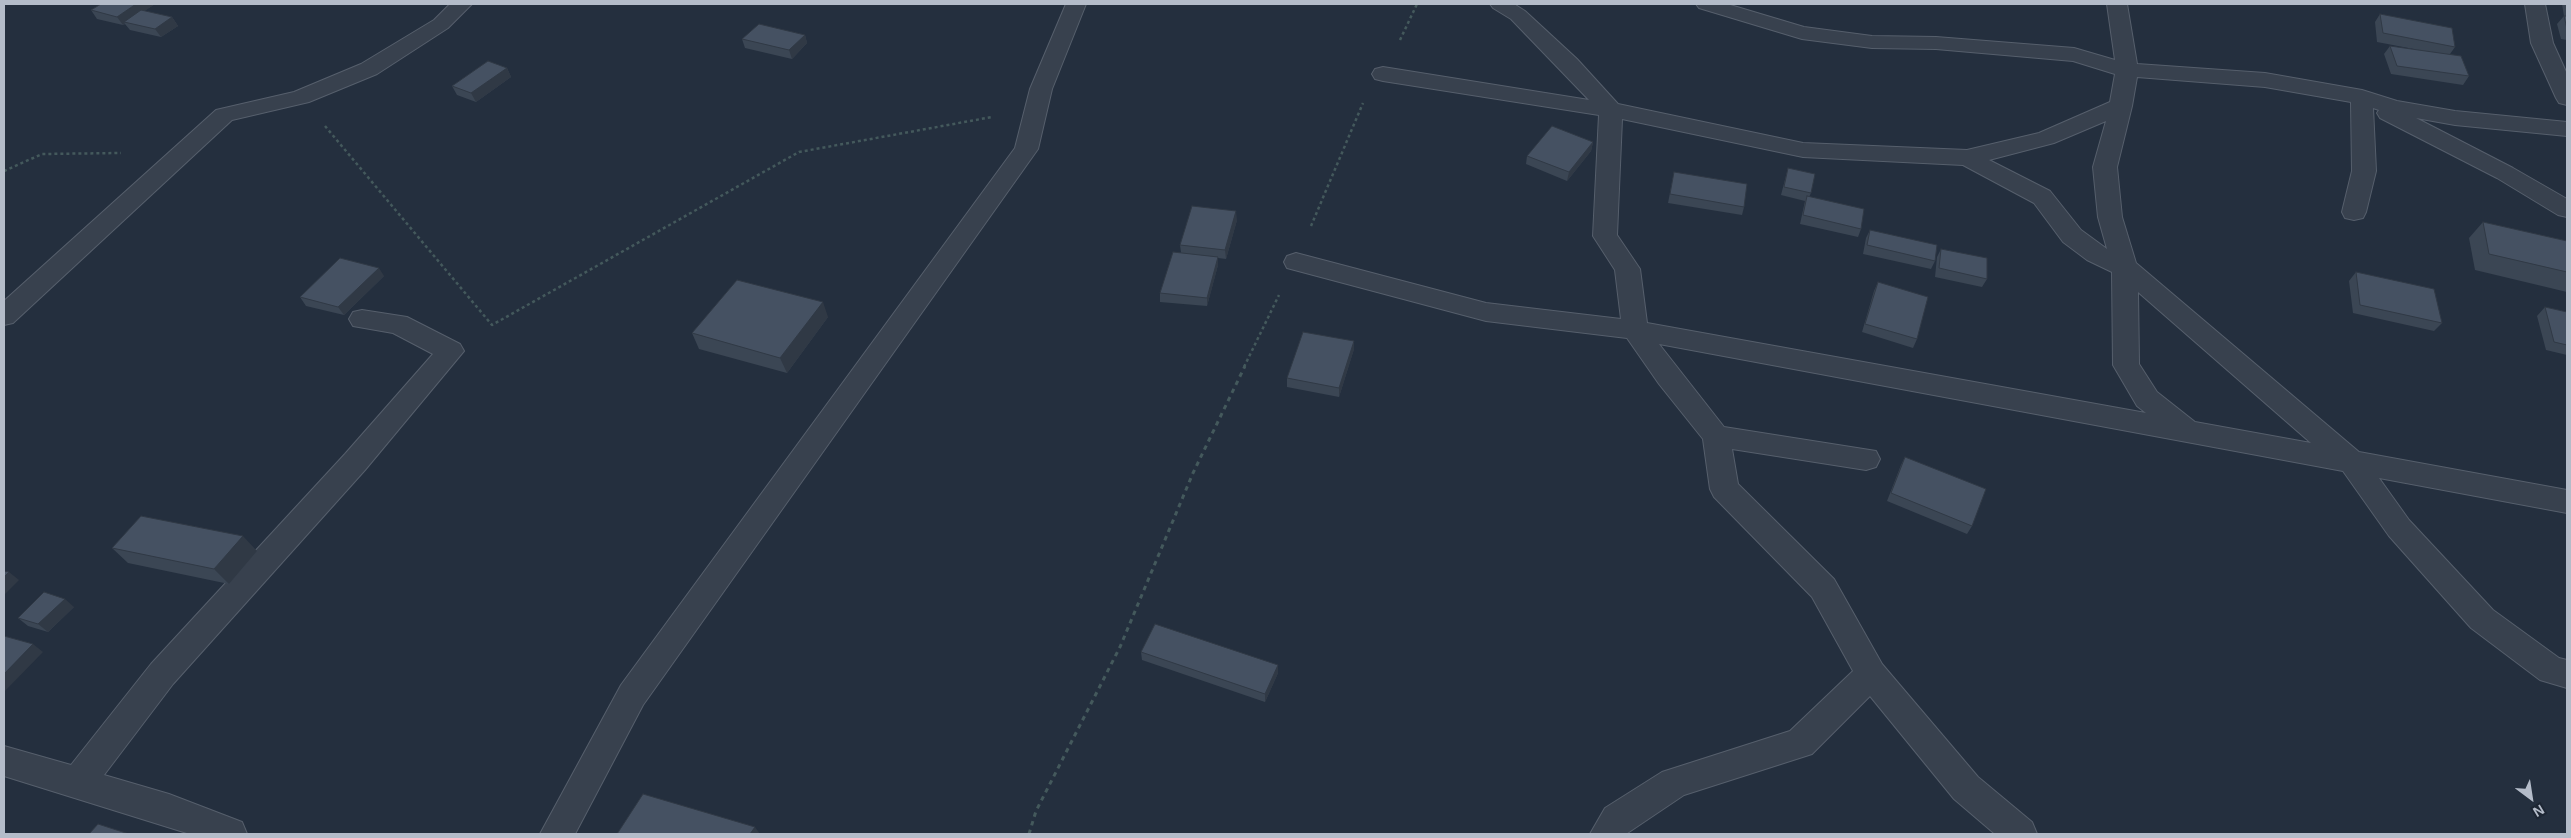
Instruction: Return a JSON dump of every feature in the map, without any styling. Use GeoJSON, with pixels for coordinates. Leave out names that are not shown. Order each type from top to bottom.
{"type":"FeatureCollection","features":[{"type":"Feature","properties":{"kind":"street"},"geometry":{"type":"LineString","coordinates":[[4,316],[224,115],[300,97],[369,69],[441,24],[462,4]]}},
{"type":"Feature","properties":{"kind":"street"},"geometry":{"type":"LineString","coordinates":[[558,834],[632,696],[1026,149],[1041,89],[1076,4]]}},
{"type":"Feature","properties":{"kind":"street"},"geometry":{"type":"LineString","coordinates":[[1500,4],[1518,15],[1569,64],[1611,110],[1605,236],[1627,269],[1635,330],[1668,377],[1716,436],[1724,489],[1823,588],[1871,674],[1966,788],[2020,834]]}},
{"type":"Feature","properties":{"kind":"street"},"geometry":{"type":"LineString","coordinates":[[1706,4],[1802,33],[1872,42],[1936,43],[2074,55],[2127,70],[2265,80],[2362,97],[2394,107],[2455,118],[2567,129]]}},
{"type":"Feature","properties":{"kind":"street"},"geometry":{"type":"LineString","coordinates":[[2117,4],[2127,70],[2121,106],[2105,167],[2110,217],[2125,267],[2126,365],[2147,399],[2188,432]]}},
{"type":"Feature","properties":{"kind":"street"},"geometry":{"type":"LineString","coordinates":[[2536,4],[2542,43],[2562,75],[2567,98]]}},
{"type":"Feature","properties":{"kind":"street"},"geometry":{"type":"LineString","coordinates":[[1383,74],[1611,110],[1801,158],[1967,158],[2046,138],[2121,106]]}},
{"type":"Feature","properties":{"kind":"street"},"geometry":{"type":"LineString","coordinates":[[2362,97],[2393,116],[2505,173],[2567,209]]}},
{"type":"Feature","properties":{"kind":"street"},"geometry":{"type":"LineString","coordinates":[[2354,212],[2364,171],[2361,130],[2362,97]]}},
{"type":"Feature","properties":{"kind":"street"},"geometry":{"type":"LineString","coordinates":[[1967,158],[2042,197],[2072,236],[2096,254],[2125,267],[2352,462],[2399,528],[2482,619],[2551,670],[2567,674]]}},
{"type":"Feature","properties":{"kind":"street"},"geometry":{"type":"LineString","coordinates":[[1296,262],[1486,312],[1635,330],[2567,501]]}},
{"type":"Feature","properties":{"kind":"street"},"geometry":{"type":"LineString","coordinates":[[78,782],[162,674],[355,462],[452,351],[398,324],[362,319]]}},
{"type":"Feature","properties":{"kind":"street"},"geometry":{"type":"LineString","coordinates":[[1716,436],[1866,459]]}},
{"type":"Feature","properties":{"kind":"street"},"geometry":{"type":"LineString","coordinates":[[1607,834],[1617,818],[1674,783],[1800,743],[1871,674]]}},
{"type":"Feature","properties":{"kind":"street"},"geometry":{"type":"LineString","coordinates":[[4,761],[169,810],[230,834]]}},
{"type":"Feature","properties":{"kind":"path"},"geometry":{"type":"LineString","coordinates":[[1029,834],[1036,811],[1120,647],[1193,472],[1296,262],[1365,98],[1383,74],[1418,4]]}},
{"type":"Feature","properties":{"kind":"path"},"geometry":{"type":"LineString","coordinates":[[300,97],[492,325],[799,152],[1035,110]]}},
{"type":"Feature","properties":{"kind":"path"},"geometry":{"type":"LineString","coordinates":[[4,171],[42,154],[182,153]]}},
{"type":"Feature","properties":{"kind":"building"},"geometry":{"type":"Polygon","coordinates":[[[101,4],[136,4],[117,17],[91,10],[101,4]]]}},
{"type":"Feature","properties":{"kind":"building"},"geometry":{"type":"Polygon","coordinates":[[[141,10],[172,17],[155,29],[124,22],[141,10]]]}},
{"type":"Feature","properties":{"kind":"building"},"geometry":{"type":"Polygon","coordinates":[[[2380,14],[2452,28],[2455,47],[2383,33],[2380,14]]]}},
{"type":"Feature","properties":{"kind":"building"},"geometry":{"type":"Polygon","coordinates":[[[2564,16],[2567,16],[2567,29],[2564,16]]]}},
{"type":"Feature","properties":{"kind":"building"},"geometry":{"type":"Polygon","coordinates":[[[759,24],[805,35],[789,50],[742,39],[759,24]]]}},
{"type":"Feature","properties":{"kind":"building"},"geometry":{"type":"Polygon","coordinates":[[[2390,46],[2461,56],[2469,76],[2397,66],[2390,46]]]}},
{"type":"Feature","properties":{"kind":"building"},"geometry":{"type":"Polygon","coordinates":[[[488,61],[507,68],[471,93],[452,86],[488,61]]]}},
{"type":"Feature","properties":{"kind":"building"},"geometry":{"type":"Polygon","coordinates":[[[1552,126],[1593,142],[1569,172],[1527,156],[1552,126]]]}},
{"type":"Feature","properties":{"kind":"building"},"geometry":{"type":"Polygon","coordinates":[[[1788,168],[1815,174],[1811,193],[1784,187],[1788,168]]]}},
{"type":"Feature","properties":{"kind":"building"},"geometry":{"type":"Polygon","coordinates":[[[1674,172],[1747,184],[1744,207],[1670,194],[1674,172]]]}},
{"type":"Feature","properties":{"kind":"building"},"geometry":{"type":"Polygon","coordinates":[[[1807,196],[1864,209],[1861,229],[1803,215],[1807,196]]]}},
{"type":"Feature","properties":{"kind":"building"},"geometry":{"type":"Polygon","coordinates":[[[1192,206],[1236,211],[1225,250],[1180,245],[1192,206]]]}},
{"type":"Feature","properties":{"kind":"building"},"geometry":{"type":"Polygon","coordinates":[[[2483,222],[2567,241],[2567,272],[2489,254],[2483,222]]]}},
{"type":"Feature","properties":{"kind":"building"},"geometry":{"type":"Polygon","coordinates":[[[1870,230],[1937,245],[1935,261],[1867,245],[1870,230]]]}},
{"type":"Feature","properties":{"kind":"building"},"geometry":{"type":"Polygon","coordinates":[[[1941,249],[1987,258],[1987,279],[1939,268],[1941,249]]]}},
{"type":"Feature","properties":{"kind":"building"},"geometry":{"type":"Polygon","coordinates":[[[1173,252],[1218,257],[1207,298],[1160,293],[1173,252]]]}},
{"type":"Feature","properties":{"kind":"building"},"geometry":{"type":"Polygon","coordinates":[[[340,258],[379,268],[338,307],[300,297],[340,258]]]}},
{"type":"Feature","properties":{"kind":"building"},"geometry":{"type":"Polygon","coordinates":[[[2356,272],[2434,289],[2442,323],[2360,305],[2356,272]]]}},
{"type":"Feature","properties":{"kind":"building"},"geometry":{"type":"Polygon","coordinates":[[[737,280],[823,302],[780,358],[692,333],[737,280]]]}},
{"type":"Feature","properties":{"kind":"building"},"geometry":{"type":"Polygon","coordinates":[[[1878,282],[1928,297],[1917,339],[1865,324],[1878,282]]]}},
{"type":"Feature","properties":{"kind":"building"},"geometry":{"type":"Polygon","coordinates":[[[2545,307],[2567,312],[2567,345],[2554,342],[2545,307]]]}},
{"type":"Feature","properties":{"kind":"building"},"geometry":{"type":"Polygon","coordinates":[[[1303,332],[1354,341],[1339,388],[1287,378],[1303,332]]]}},
{"type":"Feature","properties":{"kind":"building"},"geometry":{"type":"Polygon","coordinates":[[[1905,457],[1986,489],[1972,526],[1891,493],[1905,457]]]}},
{"type":"Feature","properties":{"kind":"building"},"geometry":{"type":"Polygon","coordinates":[[[141,516],[243,536],[214,569],[112,548],[141,516]]]}},
{"type":"Feature","properties":{"kind":"building"},"geometry":{"type":"Polygon","coordinates":[[[44,592],[65,599],[38,624],[18,618],[44,592]]]}},
{"type":"Feature","properties":{"kind":"building"},"geometry":{"type":"Polygon","coordinates":[[[1155,624],[1278,665],[1265,694],[1141,652],[1155,624]]]}},
{"type":"Feature","properties":{"kind":"building"},"geometry":{"type":"Polygon","coordinates":[[[4,636],[33,644],[4,674],[4,636]]]}},
{"type":"Feature","properties":{"kind":"building"},"geometry":{"type":"Polygon","coordinates":[[[643,794],[755,827],[750,834],[617,834],[643,794]]]}},
{"type":"Feature","properties":{"kind":"building"},"geometry":{"type":"Polygon","coordinates":[[[98,824],[129,834],[89,834],[98,824]]]}}]}
